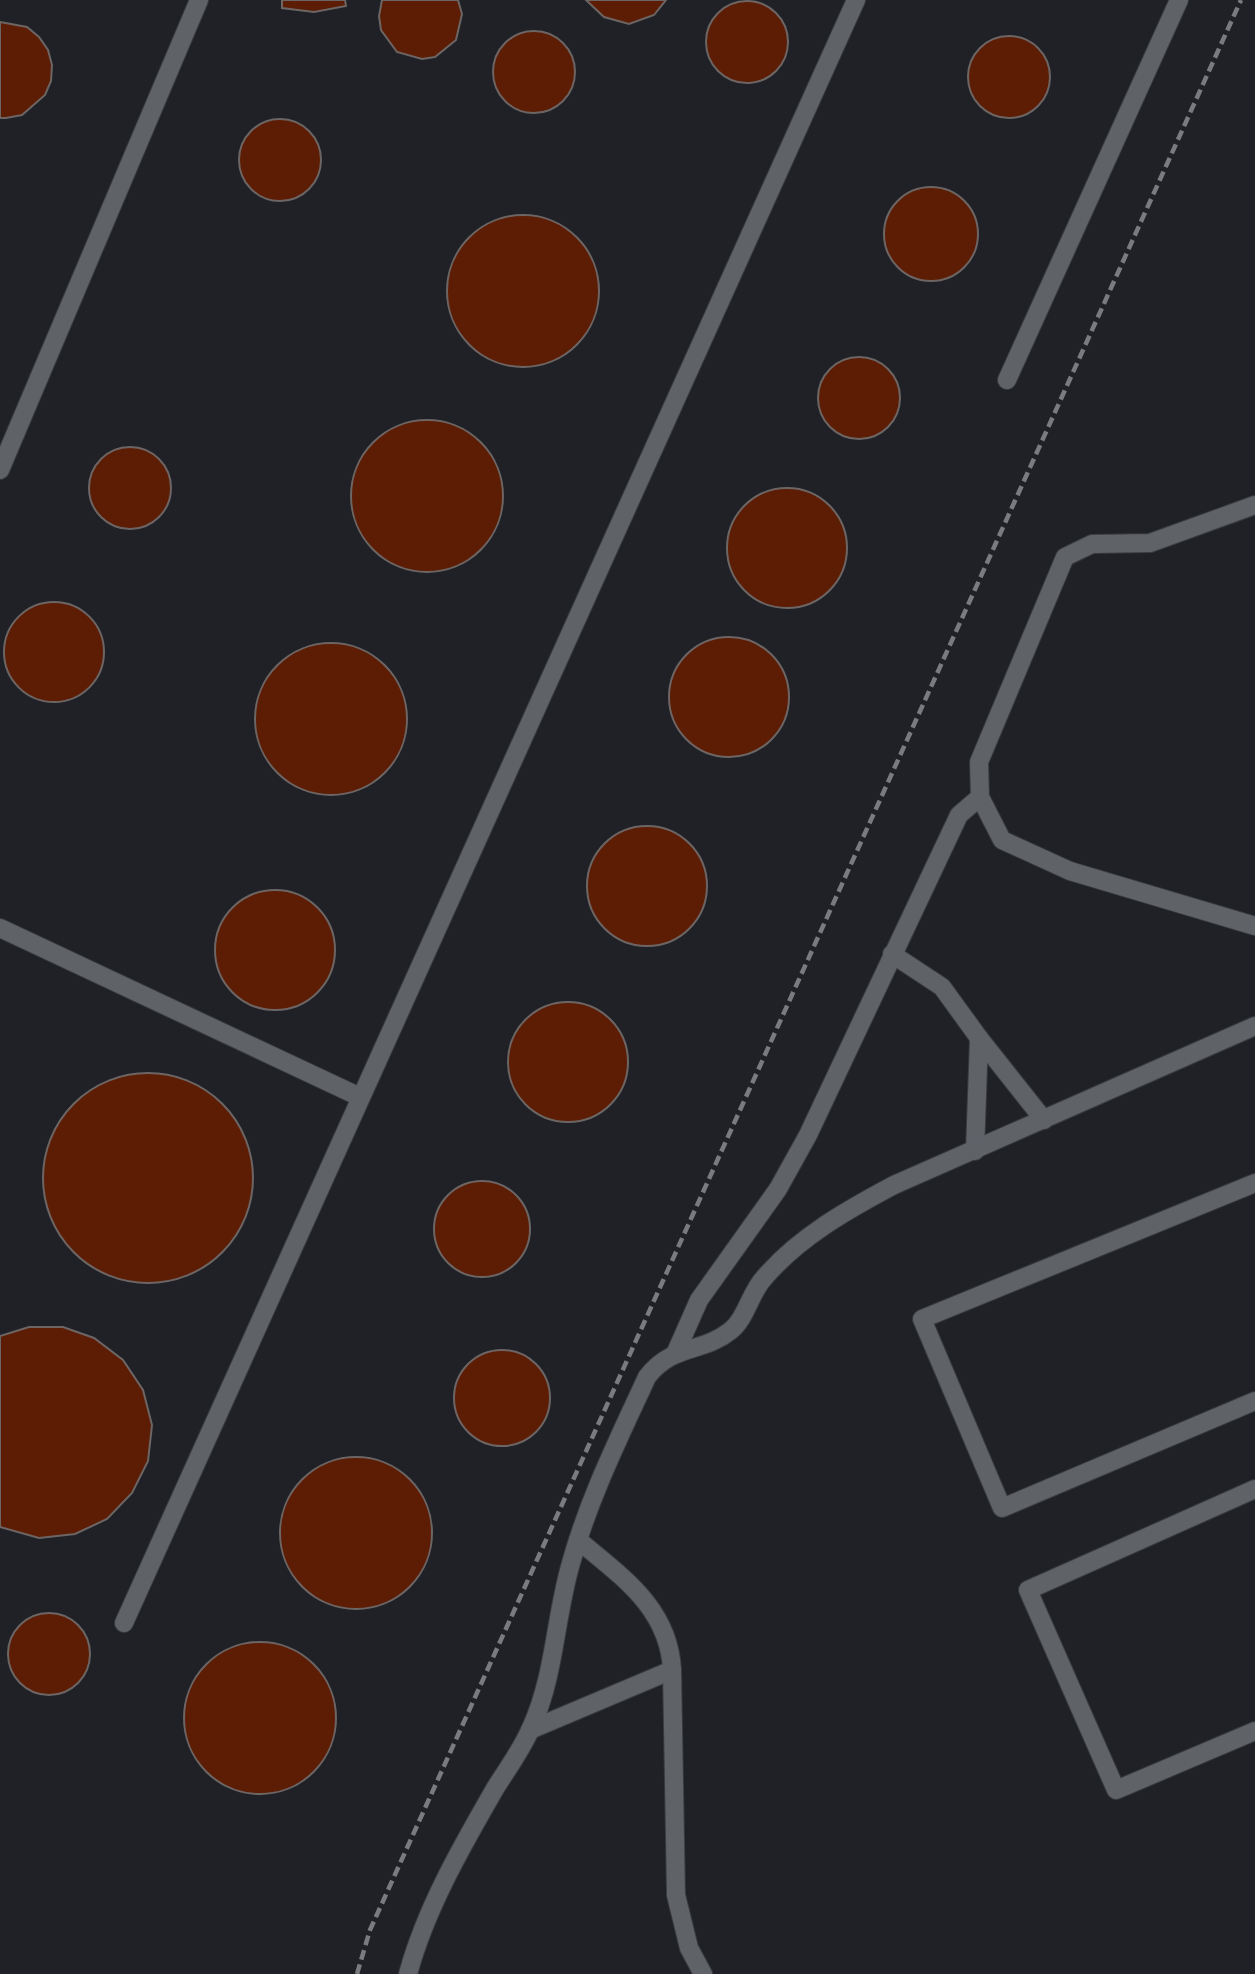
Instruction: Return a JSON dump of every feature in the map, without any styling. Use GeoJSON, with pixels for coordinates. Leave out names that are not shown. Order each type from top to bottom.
{"type":"FeatureCollection","features":[{"type":"Feature","properties":{"kind":"lane"},"geometry":{"type":"LineString","coordinates":[[0,470],[199,0]]}},
{"type":"Feature","properties":{"kind":"lane"},"geometry":{"type":"LineString","coordinates":[[124,1623],[856,0]]}},
{"type":"Feature","properties":{"kind":"lane"},"geometry":{"type":"LineString","coordinates":[[1007,380],[1179,0]]}},
{"type":"Feature","properties":{"kind":"lane"},"geometry":{"type":"LineString","coordinates":[[1255,505],[1150,543],[1092,544],[1065,557],[979,762],[980,797],[1002,840],[1070,871],[1255,926]]}},
{"type":"Feature","properties":{"kind":"lane"},"geometry":{"type":"LineString","coordinates":[[676,1352],[699,1300],[778,1189],[808,1135],[959,815],[980,797]]}},
{"type":"Feature","properties":{"kind":"lane"},"geometry":{"type":"LineString","coordinates":[[0,928],[360,1097]]}},
{"type":"Feature","properties":{"kind":"lane"},"geometry":{"type":"LineString","coordinates":[[892,954],[942,988],[1044,1120]]}},
{"type":"Feature","properties":{"kind":"lane"},"geometry":{"type":"LineString","coordinates":[[408,1974],[416,1947],[453,1864],[530,1730],[546,1688],[570,1566],[578,1540],[600,1479],[647,1377],[657,1364],[676,1352],[723,1337],[735,1327],[764,1278],[783,1258],[832,1221],[894,1185],[1255,1026]]}},
{"type":"Feature","properties":{"kind":"lane"},"geometry":{"type":"LineString","coordinates":[[975,1151],[979,1038]]}},
{"type":"Feature","properties":{"kind":"lane"},"geometry":{"type":"LineString","coordinates":[[1255,1183],[922,1319],[1002,1508],[1255,1401]]}},
{"type":"Feature","properties":{"kind":"lane"},"geometry":{"type":"LineString","coordinates":[[1255,1489],[1028,1590],[1116,1790],[1255,1731]]}},
{"type":"Feature","properties":{"kind":"lane"},"geometry":{"type":"LineString","coordinates":[[578,1540],[640,1593],[666,1634],[672,1670],[676,1895],[689,1948],[703,1974]]}},
{"type":"Feature","properties":{"kind":"lane"},"geometry":{"type":"LineString","coordinates":[[530,1730],[672,1670]]}},
{"type":"Feature","properties":{"kind":"building"},"geometry":{"type":"Polygon","coordinates":[[[282,0],[345,0],[346,6],[314,12],[282,8],[282,0]]]}},
{"type":"Feature","properties":{"kind":"building"},"geometry":{"type":"Polygon","coordinates":[[[382,0],[458,0],[462,14],[456,40],[435,57],[422,59],[397,52],[381,30],[379,16],[382,0]]]}},
{"type":"Feature","properties":{"kind":"building"},"geometry":{"type":"Polygon","coordinates":[[[586,0],[666,0],[654,15],[629,24],[604,17],[586,0]]]}},
{"type":"Feature","properties":{"kind":"building"},"geometry":{"type":"Polygon","coordinates":[[[747,1],[763,4],[776,13],[785,26],[788,42],[785,58],[776,71],[763,80],[747,83],[731,80],[718,71],[709,58],[706,42],[709,26],[718,13],[731,4],[747,1]]]}},
{"type":"Feature","properties":{"kind":"building"},"geometry":{"type":"Polygon","coordinates":[[[0,22],[27,27],[39,37],[48,50],[52,65],[51,81],[45,95],[22,115],[6,118],[0,118],[0,22]]]}},
{"type":"Feature","properties":{"kind":"building"},"geometry":{"type":"Polygon","coordinates":[[[534,31],[550,34],[563,43],[572,56],[575,72],[572,88],[563,101],[550,110],[534,113],[518,110],[505,101],[496,88],[493,72],[496,56],[505,43],[518,34],[534,31]]]}},
{"type":"Feature","properties":{"kind":"building"},"geometry":{"type":"Polygon","coordinates":[[[1009,36],[1025,39],[1038,48],[1047,61],[1050,77],[1047,93],[1038,106],[1025,115],[1009,118],[993,115],[980,106],[971,93],[968,77],[971,61],[980,48],[993,39],[1009,36]]]}},
{"type":"Feature","properties":{"kind":"building"},"geometry":{"type":"Polygon","coordinates":[[[280,119],[296,122],[309,131],[318,144],[321,160],[318,176],[309,189],[296,198],[280,201],[264,198],[251,189],[242,176],[239,160],[242,144],[251,131],[264,122],[280,119]]]}},
{"type":"Feature","properties":{"kind":"building"},"geometry":{"type":"Polygon","coordinates":[[[931,187],[949,191],[964,201],[974,216],[978,234],[974,252],[964,267],[949,277],[931,281],[913,277],[898,267],[888,252],[884,234],[888,216],[898,201],[913,191],[931,187]]]}},
{"type":"Feature","properties":{"kind":"building"},"geometry":{"type":"Polygon","coordinates":[[[523,215],[552,220],[577,237],[594,262],[599,291],[594,320],[577,345],[552,362],[523,367],[494,362],[469,345],[452,320],[447,291],[452,262],[469,237],[494,220],[523,215]]]}},
{"type":"Feature","properties":{"kind":"building"},"geometry":{"type":"Polygon","coordinates":[[[859,357],[875,360],[888,369],[897,382],[900,398],[897,414],[888,427],[875,436],[859,439],[843,436],[830,427],[821,414],[818,398],[821,382],[830,369],[843,360],[859,357]]]}},
{"type":"Feature","properties":{"kind":"building"},"geometry":{"type":"Polygon","coordinates":[[[427,420],[456,425],[481,442],[498,467],[503,496],[498,525],[481,550],[456,567],[427,572],[398,567],[373,550],[356,525],[351,496],[356,467],[373,442],[398,425],[427,420]]]}},
{"type":"Feature","properties":{"kind":"building"},"geometry":{"type":"Polygon","coordinates":[[[130,447],[146,450],[159,459],[168,472],[171,488],[168,504],[159,517],[146,526],[130,529],[114,526],[101,517],[92,504],[89,488],[92,472],[101,459],[114,450],[130,447]]]}},
{"type":"Feature","properties":{"kind":"building"},"geometry":{"type":"Polygon","coordinates":[[[787,488],[810,492],[830,505],[843,525],[847,548],[843,571],[830,591],[810,604],[787,608],[764,604],[744,591],[731,571],[727,548],[731,525],[744,505],[764,492],[787,488]]]}},
{"type":"Feature","properties":{"kind":"building"},"geometry":{"type":"Polygon","coordinates":[[[54,602],[73,606],[89,617],[100,633],[104,652],[100,671],[89,687],[73,698],[54,702],[35,698],[19,687],[8,671],[4,652],[8,633],[19,617],[35,606],[54,602]]]}},
{"type":"Feature","properties":{"kind":"building"},"geometry":{"type":"Polygon","coordinates":[[[729,637],[752,641],[772,654],[785,674],[789,697],[785,720],[772,740],[752,753],[729,757],[706,753],[686,740],[673,720],[669,697],[673,674],[686,654],[706,641],[729,637]]]}},
{"type":"Feature","properties":{"kind":"building"},"geometry":{"type":"Polygon","coordinates":[[[331,643],[360,648],[385,665],[402,690],[407,719],[402,748],[385,773],[360,790],[331,795],[302,790],[277,773],[260,748],[255,719],[260,690],[277,665],[302,648],[331,643]]]}},
{"type":"Feature","properties":{"kind":"building"},"geometry":{"type":"Polygon","coordinates":[[[647,826],[670,830],[690,843],[703,863],[707,886],[703,909],[690,929],[670,942],[647,946],[624,942],[604,929],[591,909],[587,886],[591,863],[604,843],[624,830],[647,826]]]}},
{"type":"Feature","properties":{"kind":"building"},"geometry":{"type":"Polygon","coordinates":[[[275,890],[298,894],[318,907],[331,927],[335,950],[331,973],[318,993],[298,1006],[275,1010],[252,1006],[232,993],[219,973],[215,950],[219,927],[232,907],[252,894],[275,890]]]}},
{"type":"Feature","properties":{"kind":"building"},"geometry":{"type":"Polygon","coordinates":[[[568,1002],[591,1006],[611,1019],[624,1039],[628,1062],[624,1085],[611,1105],[591,1118],[568,1122],[545,1118],[525,1105],[512,1085],[508,1062],[512,1039],[525,1019],[545,1006],[568,1002]]]}},
{"type":"Feature","properties":{"kind":"building"},"geometry":{"type":"Polygon","coordinates":[[[148,1073],[169,1075],[188,1081],[206,1090],[222,1104],[236,1120],[245,1138],[251,1157],[251,1199],[245,1218],[236,1236],[222,1252],[206,1266],[188,1275],[169,1281],[148,1283],[127,1281],[108,1275],[90,1266],[74,1252],[60,1236],[51,1218],[45,1199],[43,1178],[45,1157],[51,1138],[60,1120],[74,1104],[90,1090],[108,1081],[127,1075],[148,1073]]]}},
{"type":"Feature","properties":{"kind":"building"},"geometry":{"type":"Polygon","coordinates":[[[482,1181],[500,1184],[516,1195],[527,1211],[530,1229],[527,1247],[516,1263],[500,1274],[482,1277],[464,1274],[448,1263],[437,1247],[434,1229],[437,1211],[448,1195],[464,1184],[482,1181]]]}},
{"type":"Feature","properties":{"kind":"building"},"geometry":{"type":"Polygon","coordinates":[[[29,1327],[63,1327],[94,1338],[123,1360],[143,1390],[152,1425],[148,1461],[132,1493],[107,1519],[75,1534],[39,1538],[0,1527],[0,1336],[29,1327]]]}},
{"type":"Feature","properties":{"kind":"building"},"geometry":{"type":"Polygon","coordinates":[[[502,1350],[520,1353],[536,1364],[547,1380],[550,1398],[547,1416],[536,1432],[520,1443],[502,1446],[484,1443],[468,1432],[457,1416],[454,1398],[457,1380],[468,1364],[484,1353],[502,1350]]]}},
{"type":"Feature","properties":{"kind":"building"},"geometry":{"type":"Polygon","coordinates":[[[356,1457],[385,1462],[410,1479],[427,1504],[432,1533],[427,1562],[410,1587],[385,1604],[356,1609],[327,1604],[302,1587],[285,1562],[280,1533],[285,1504],[302,1479],[327,1462],[356,1457]]]}},
{"type":"Feature","properties":{"kind":"building"},"geometry":{"type":"Polygon","coordinates":[[[49,1613],[65,1616],[78,1625],[87,1638],[90,1654],[87,1670],[78,1683],[65,1692],[49,1695],[33,1692],[20,1683],[11,1670],[8,1654],[11,1638],[20,1625],[33,1616],[49,1613]]]}},
{"type":"Feature","properties":{"kind":"building"},"geometry":{"type":"Polygon","coordinates":[[[260,1642],[289,1647],[314,1664],[331,1689],[336,1718],[331,1747],[314,1772],[289,1789],[260,1794],[231,1789],[206,1772],[189,1747],[184,1718],[189,1689],[206,1664],[231,1647],[260,1642]]]}},
{"type":"Feature","properties":{"kind":"railway"},"geometry":{"type":"LineString","coordinates":[[357,1974],[370,1930],[1241,0]]}}]}
